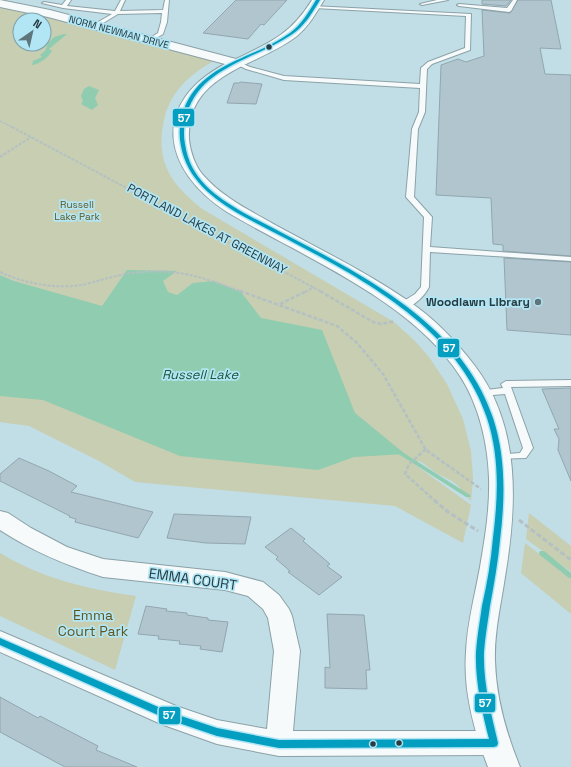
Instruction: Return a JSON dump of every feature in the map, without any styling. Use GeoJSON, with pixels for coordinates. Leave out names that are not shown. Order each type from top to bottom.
{"type":"FeatureCollection","features":[{"type":"Feature","properties":{"kind":"street","name":"NORM NEWMAN DRIVE"},"geometry":{"type":"LineString","coordinates":[[0,3],[237,63]]}},
{"type":"Feature","properties":{"kind":"street"},"geometry":{"type":"LineString","coordinates":[[0,641],[170,716],[217,732],[279,744],[499,755],[484,698],[480,660],[483,622],[498,544],[502,507],[500,457],[494,429],[480,392],[469,372],[434,331],[408,311],[365,282],[237,210],[210,192],[193,174],[184,152],[181,137],[187,107],[198,88],[209,78],[273,46],[293,33],[316,4]]}},
{"type":"Feature","properties":{"kind":"street","name":"EMMA COURT"},"geometry":{"type":"LineString","coordinates":[[0,519],[23,534],[59,553],[103,568],[225,581],[255,589],[271,602],[280,616],[287,651],[279,744]]}},
{"type":"Feature","properties":{"kind":"lane"},"geometry":{"type":"LineString","coordinates":[[63,7],[69,0]]}},
{"type":"Feature","properties":{"kind":"lane"},"geometry":{"type":"LineString","coordinates":[[95,26],[117,13],[123,0]]}},
{"type":"Feature","properties":{"kind":"lane"},"geometry":{"type":"LineString","coordinates":[[150,40],[160,34],[168,0]]}},
{"type":"Feature","properties":{"kind":"lane"},"geometry":{"type":"LineString","coordinates":[[422,4],[446,0]]}},
{"type":"Feature","properties":{"kind":"lane"},"geometry":{"type":"LineString","coordinates":[[459,5],[509,10],[515,0]]}},
{"type":"Feature","properties":{"kind":"lane"},"geometry":{"type":"LineString","coordinates":[[30,10],[43,1],[63,7],[117,13],[165,11]]}},
{"type":"Feature","properties":{"kind":"lane"},"geometry":{"type":"LineString","coordinates":[[316,4],[469,15],[469,48],[426,64],[422,112],[415,129],[410,197],[428,217],[425,287],[423,292],[415,298],[408,311]]}},
{"type":"Feature","properties":{"kind":"lane"},"geometry":{"type":"LineString","coordinates":[[237,63],[248,68],[284,78],[423,86]]}},
{"type":"Feature","properties":{"kind":"lane"},"geometry":{"type":"LineString","coordinates":[[427,249],[571,259]]}},
{"type":"Feature","properties":{"kind":"lane"},"geometry":{"type":"LineString","coordinates":[[500,457],[523,456],[528,448],[506,384],[571,383]]}},
{"type":"Feature","properties":{"kind":"lane"},"geometry":{"type":"LineString","coordinates":[[480,392],[508,391]]}},
{"type":"Feature","properties":{"kind":"path","name":"PORTLAND LAKES AT GREENWAY"},"geometry":{"type":"LineString","coordinates":[[0,121],[314,286],[373,322],[381,324],[408,311]]}},
{"type":"Feature","properties":{"kind":"path"},"geometry":{"type":"LineString","coordinates":[[0,156],[32,137]]}},
{"type":"Feature","properties":{"kind":"path"},"geometry":{"type":"LineString","coordinates":[[0,272],[29,281],[63,285],[84,284],[111,276],[148,271],[186,273],[200,276],[280,304],[337,326],[366,350],[398,396],[426,449],[452,470],[475,484],[502,507],[571,560]]}},
{"type":"Feature","properties":{"kind":"path"},"geometry":{"type":"LineString","coordinates":[[280,304],[314,286]]}},
{"type":"Feature","properties":{"kind":"path"},"geometry":{"type":"LineString","coordinates":[[426,449],[415,458],[405,474],[448,512],[498,544]]}},
{"type":"Feature","properties":{"kind":"green space","name":"Russell Lake Park"},"geometry":{"type":"Polygon","coordinates":[[[0,6],[26,12],[12,12],[12,52],[52,52],[52,18],[211,60],[212,62],[194,74],[180,88],[165,114],[162,152],[170,174],[184,193],[204,210],[394,322],[414,340],[429,357],[447,384],[463,419],[471,451],[473,478],[471,501],[452,481],[419,461],[414,464],[471,505],[463,543],[395,506],[135,482],[99,461],[29,426],[0,422],[0,389],[122,314],[14,281],[0,275],[0,6]]]}},
{"type":"Feature","properties":{"kind":"green space"},"geometry":{"type":"Polygon","coordinates":[[[529,513],[571,546],[571,572],[526,539],[529,513]]]}},
{"type":"Feature","properties":{"kind":"green space"},"geometry":{"type":"Polygon","coordinates":[[[525,543],[571,578],[571,614],[521,573],[525,543]]]}},
{"type":"Feature","properties":{"kind":"green space","name":"Emma Court Park"},"geometry":{"type":"Polygon","coordinates":[[[0,553],[33,570],[66,582],[136,596],[115,670],[0,616],[0,553]]]}},
{"type":"Feature","properties":{"kind":"water"},"geometry":{"type":"Polygon","coordinates":[[[67,34],[52,46],[52,39],[54,37],[67,34]]]}},
{"type":"Feature","properties":{"kind":"water"},"geometry":{"type":"Polygon","coordinates":[[[44,52],[51,52],[46,58],[32,65],[33,61],[42,57],[40,55],[44,52]]]}},
{"type":"Feature","properties":{"kind":"water"},"geometry":{"type":"Polygon","coordinates":[[[89,86],[99,90],[95,98],[98,105],[92,110],[81,104],[83,101],[81,96],[84,89],[89,86]]]}},
{"type":"Feature","properties":{"kind":"water","name":"Russell Lake"},"geometry":{"type":"Polygon","coordinates":[[[127,270],[177,271],[163,281],[168,292],[177,295],[193,283],[214,281],[241,292],[261,318],[322,330],[355,413],[405,454],[354,457],[318,470],[180,456],[43,400],[0,396],[0,275],[14,281],[102,306],[127,270]]]}},
{"type":"Feature","properties":{"kind":"building"},"geometry":{"type":"Polygon","coordinates":[[[236,0],[287,0],[264,25],[261,24],[248,39],[203,33],[236,0]]]}},
{"type":"Feature","properties":{"kind":"building"},"geometry":{"type":"Polygon","coordinates":[[[482,0],[511,0],[506,6],[482,4],[482,0]]]}},
{"type":"Feature","properties":{"kind":"building"},"geometry":{"type":"Polygon","coordinates":[[[518,0],[551,0],[561,49],[540,48],[545,74],[571,75],[571,256],[503,251],[503,245],[493,244],[491,198],[436,195],[441,65],[458,59],[466,62],[484,56],[482,10],[510,13],[518,0]]]}},
{"type":"Feature","properties":{"kind":"building"},"geometry":{"type":"Polygon","coordinates":[[[240,82],[262,84],[256,104],[227,103],[234,83],[240,82]]]}},
{"type":"Feature","properties":{"kind":"building","name":"Woodlawn Library"},"geometry":{"type":"Polygon","coordinates":[[[504,258],[571,262],[571,335],[507,330],[504,258]]]}},
{"type":"Feature","properties":{"kind":"building"},"geometry":{"type":"Polygon","coordinates":[[[571,388],[571,481],[558,450],[559,439],[554,429],[559,429],[542,389],[571,388]]]}},
{"type":"Feature","properties":{"kind":"building"},"geometry":{"type":"Polygon","coordinates":[[[19,458],[49,471],[77,486],[71,492],[153,512],[138,538],[75,522],[76,519],[69,517],[70,516],[0,481],[0,474],[19,458]]]}},
{"type":"Feature","properties":{"kind":"building"},"geometry":{"type":"Polygon","coordinates":[[[174,514],[251,517],[245,544],[206,543],[167,538],[174,514]]]}},
{"type":"Feature","properties":{"kind":"building"},"geometry":{"type":"Polygon","coordinates":[[[291,528],[305,539],[303,541],[330,564],[327,566],[342,577],[319,595],[288,572],[290,571],[276,559],[278,557],[265,547],[291,528]]]}},
{"type":"Feature","properties":{"kind":"building"},"geometry":{"type":"Polygon","coordinates":[[[146,606],[167,609],[166,611],[187,613],[187,615],[208,618],[208,620],[228,622],[222,652],[200,649],[201,646],[179,644],[180,641],[158,639],[159,636],[138,634],[146,606]]]}},
{"type":"Feature","properties":{"kind":"building"},"geometry":{"type":"Polygon","coordinates":[[[327,614],[364,615],[370,670],[366,670],[367,689],[325,688],[325,667],[330,668],[327,614]]]}},
{"type":"Feature","properties":{"kind":"building"},"geometry":{"type":"Polygon","coordinates":[[[0,697],[38,718],[40,716],[98,746],[96,750],[137,767],[65,767],[0,732],[0,697]]]}},
{"type":"Feature","properties":{"kind":"waterway"},"geometry":{"type":"LineString","coordinates":[[399,452],[468,496]]}},
{"type":"Feature","properties":{"kind":"waterway"},"geometry":{"type":"LineString","coordinates":[[542,553],[571,576]]}},
{"type":"Feature","properties":{"kind":"transit line","name":"57"},"geometry":{"type":"LineString","coordinates":[[0,641],[170,716],[217,732],[279,744],[494,743],[482,687],[480,652],[482,628],[497,541],[500,467],[490,419],[481,395],[464,366],[442,340],[417,317],[390,297],[360,278],[242,214],[215,196],[199,181],[188,163],[184,152],[182,142],[183,120],[191,99],[200,87],[211,76],[223,68],[265,49],[291,34],[310,14],[318,0]]}},
{"type":"Feature","properties":{"kind":"place","name":"Woodlawn Library"},"geometry":{"type":"Point","coordinates":[538,302]}}]}
